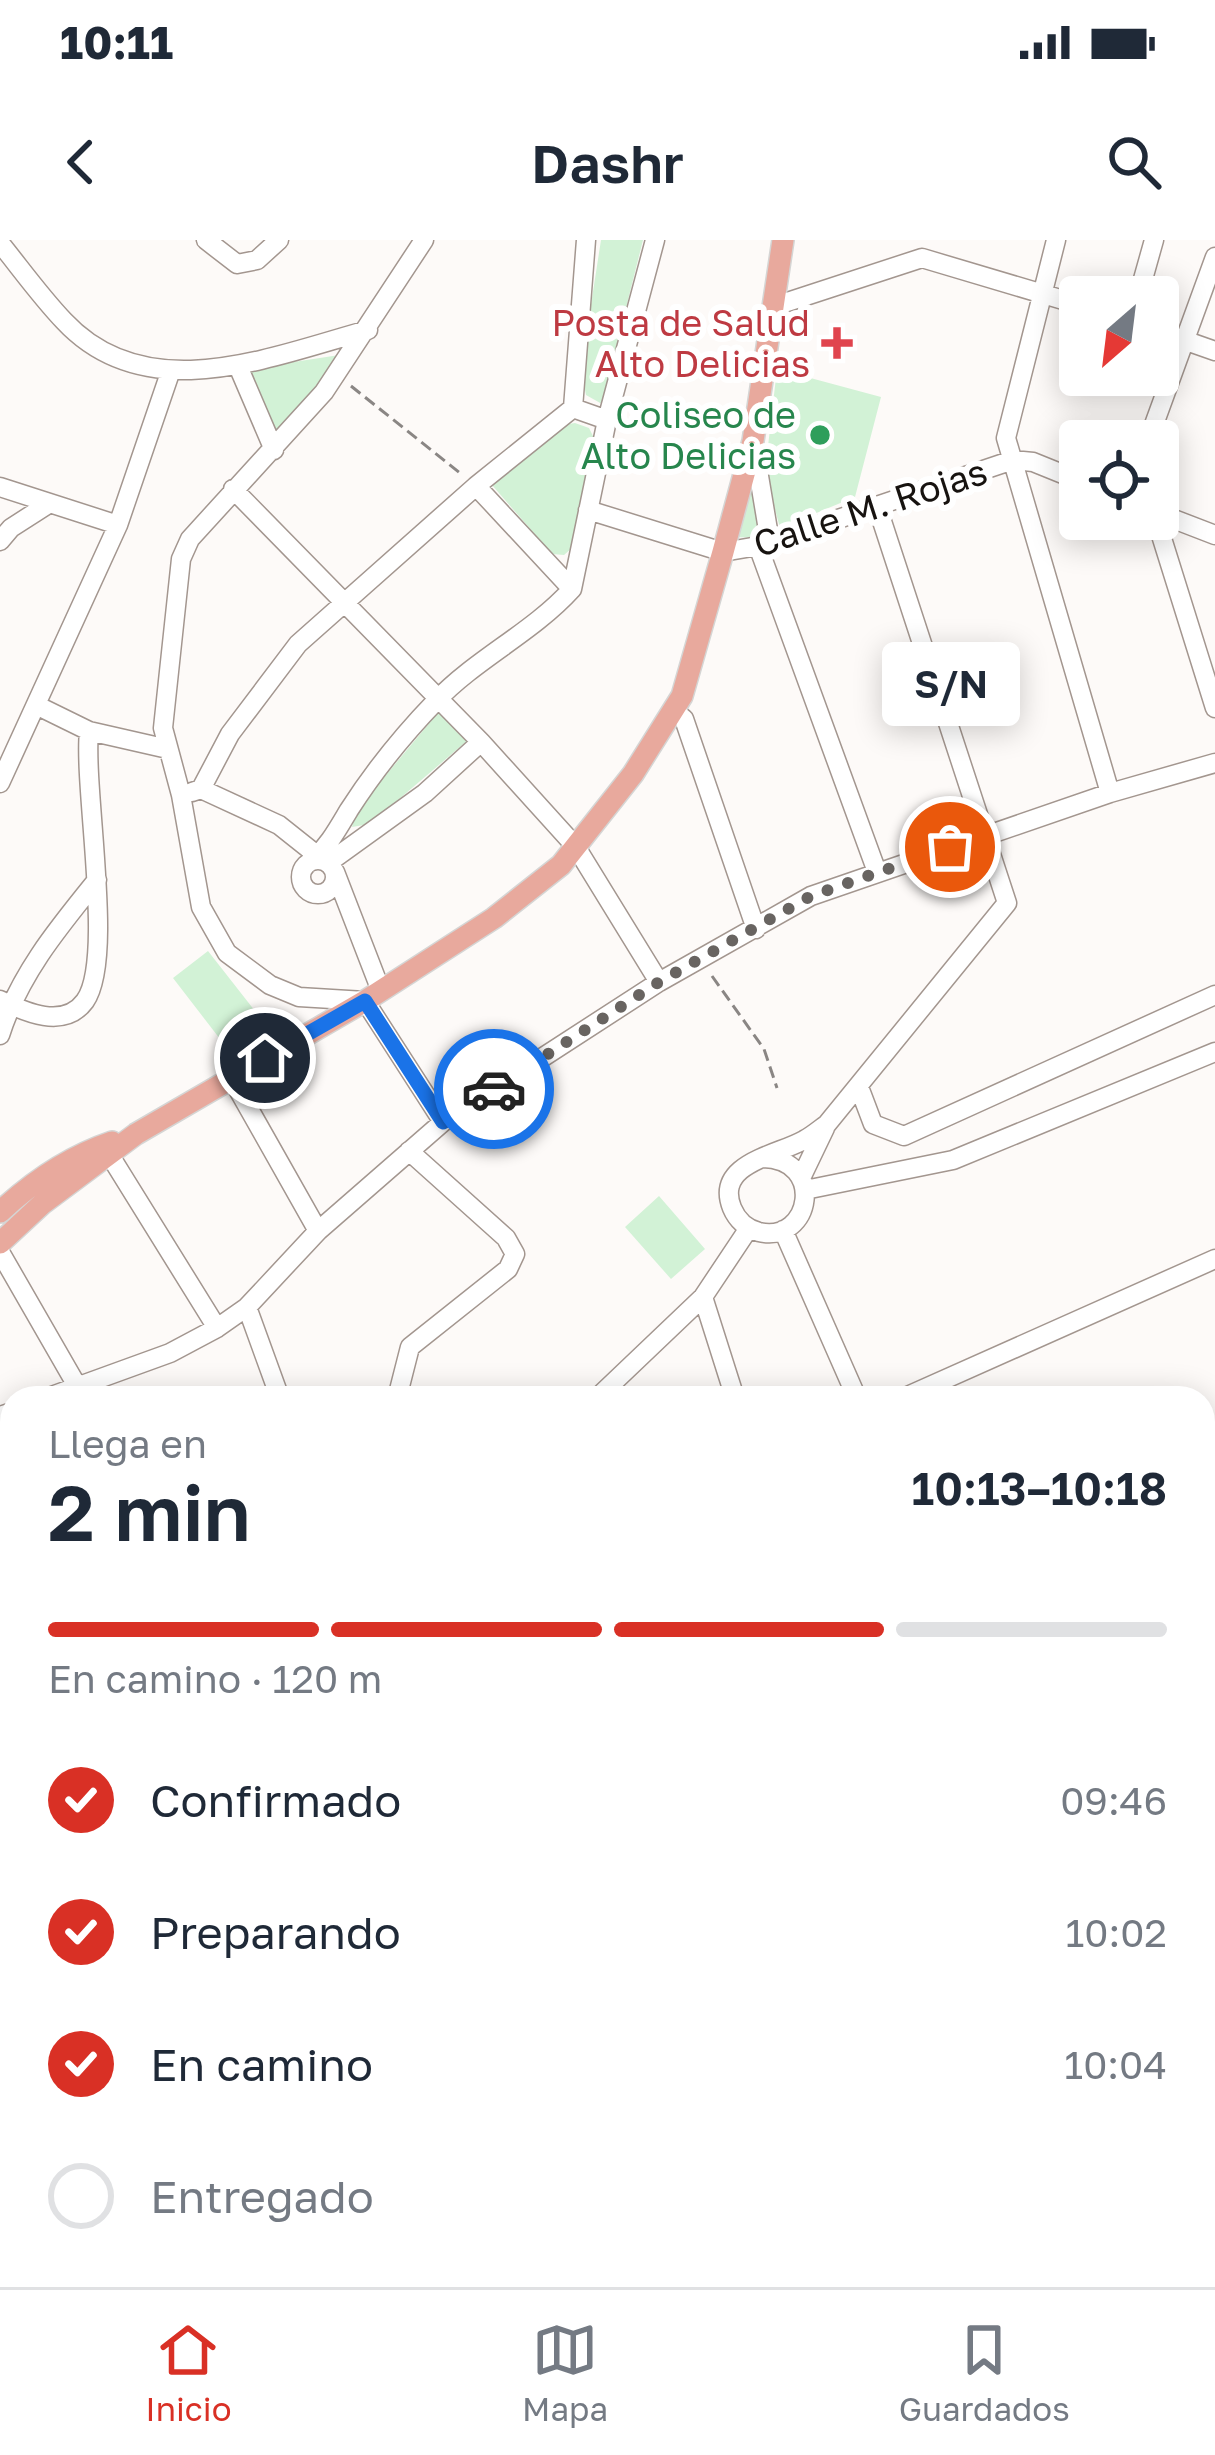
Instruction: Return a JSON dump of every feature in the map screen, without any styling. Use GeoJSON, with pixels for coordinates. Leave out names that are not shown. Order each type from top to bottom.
{"type":"FeatureCollection","features":[{"type":"Feature","properties":{"kind":"main road"},"geometry":{"type":"LineString","coordinates":[[0,1243],[136,1134],[373,996],[494,918],[561,865],[633,774],[682,696],[723,552],[753,441],[782,240]]}},
{"type":"Feature","properties":{"kind":"main road"},"geometry":{"type":"LineString","coordinates":[[0,1212],[26,1188],[93,1148],[136,1134]]}},
{"type":"Feature","properties":{"kind":"street"},"geometry":{"type":"LineString","coordinates":[[206,240],[237,264],[257,260],[279,240]]}},
{"type":"Feature","properties":{"kind":"street"},"geometry":{"type":"LineString","coordinates":[[373,996],[299,997],[270,986],[227,953],[201,908],[164,712],[182,559],[190,539],[338,375],[424,240]]}},
{"type":"Feature","properties":{"kind":"street"},"geometry":{"type":"LineString","coordinates":[[201,789],[230,734],[298,644],[476,486],[573,408],[586,240]]}},
{"type":"Feature","properties":{"kind":"street"},"geometry":{"type":"LineString","coordinates":[[322,894],[332,889],[323,863],[330,845],[386,760],[439,698],[554,609],[572,589],[607,420],[656,240]]}},
{"type":"Feature","properties":{"kind":"street"},"geometry":{"type":"LineString","coordinates":[[1056,240],[1006,438],[1111,793]]}},
{"type":"Feature","properties":{"kind":"street"},"geometry":{"type":"LineString","coordinates":[[1144,276],[1154,240]]}},
{"type":"Feature","properties":{"kind":"street"},"geometry":{"type":"LineString","coordinates":[[0,242],[66,324],[104,352],[145,368],[238,365],[368,330]]}},
{"type":"Feature","properties":{"kind":"street"},"geometry":{"type":"LineString","coordinates":[[772,308],[923,249],[1059,299]]}},
{"type":"Feature","properties":{"kind":"street"},"geometry":{"type":"LineString","coordinates":[[1156,420],[1215,256]]}},
{"type":"Feature","properties":{"kind":"street"},"geometry":{"type":"LineString","coordinates":[[1179,338],[1215,350]]}},
{"type":"Feature","properties":{"kind":"street"},"geometry":{"type":"LineString","coordinates":[[238,365],[274,450]]}},
{"type":"Feature","properties":{"kind":"street"},"geometry":{"type":"LineString","coordinates":[[0,783],[118,526],[171,370]]}},
{"type":"Feature","properties":{"kind":"street"},"geometry":{"type":"LineString","coordinates":[[573,408],[607,420]]}},
{"type":"Feature","properties":{"kind":"street"},"geometry":{"type":"LineString","coordinates":[[753,441],[764,544],[877,872]]}},
{"type":"Feature","properties":{"kind":"street"},"geometry":{"type":"LineString","coordinates":[[1013,460],[1059,473]]}},
{"type":"Feature","properties":{"kind":"street","name":"Calle M. Rojas"},"geometry":{"type":"LineString","coordinates":[[588,511],[723,552],[764,544],[1013,460]]}},
{"type":"Feature","properties":{"kind":"street"},"geometry":{"type":"LineString","coordinates":[[476,486],[572,589]]}},
{"type":"Feature","properties":{"kind":"street"},"geometry":{"type":"LineString","coordinates":[[0,487],[118,526]]}},
{"type":"Feature","properties":{"kind":"street"},"geometry":{"type":"LineString","coordinates":[[232,489],[439,698],[576,847],[659,982]]}},
{"type":"Feature","properties":{"kind":"street"},"geometry":{"type":"LineString","coordinates":[[0,541],[11,528],[50,503]]}},
{"type":"Feature","properties":{"kind":"street"},"geometry":{"type":"LineString","coordinates":[[827,1124],[803,1184],[800,1216],[783,1230],[749,1228],[733,1212],[730,1186],[745,1165],[805,1140],[827,1124],[1007,903],[877,506]]}},
{"type":"Feature","properties":{"kind":"street"},"geometry":{"type":"LineString","coordinates":[[1179,521],[1215,535]]}},
{"type":"Feature","properties":{"kind":"street"},"geometry":{"type":"LineString","coordinates":[[1162,540],[1215,708]]}},
{"type":"Feature","properties":{"kind":"street"},"geometry":{"type":"LineString","coordinates":[[36,706],[89,731],[168,749]]}},
{"type":"Feature","properties":{"kind":"street"},"geometry":{"type":"LineString","coordinates":[[674,710],[684,719],[756,929]]}},
{"type":"Feature","properties":{"kind":"street"},"geometry":{"type":"LineString","coordinates":[[5,1002],[41,1017],[62,1016],[85,1003],[97,948],[89,731]]}},
{"type":"Feature","properties":{"kind":"street"},"geometry":{"type":"LineString","coordinates":[[347,903],[306,890],[303,868],[323,863],[425,793],[481,742]]}},
{"type":"Feature","properties":{"kind":"street"},"geometry":{"type":"LineString","coordinates":[[95,1386],[170,1353],[248,1307],[318,1232],[443,1122],[659,982],[811,896],[1111,793],[1215,763]]}},
{"type":"Feature","properties":{"kind":"street"},"geometry":{"type":"LineString","coordinates":[[182,795],[201,789],[279,825],[323,863],[347,903],[373,996],[443,1122]]}},
{"type":"Feature","properties":{"kind":"street"},"geometry":{"type":"LineString","coordinates":[[0,1035],[5,1002],[97,880]]}},
{"type":"Feature","properties":{"kind":"street"},"geometry":{"type":"LineString","coordinates":[[860,1087],[873,1124],[904,1136],[1215,995]]}},
{"type":"Feature","properties":{"kind":"street"},"geometry":{"type":"LineString","coordinates":[[803,1184],[953,1160],[1215,1052]]}},
{"type":"Feature","properties":{"kind":"street"},"geometry":{"type":"LineString","coordinates":[[231,1077],[318,1232]]}},
{"type":"Feature","properties":{"kind":"street"},"geometry":{"type":"LineString","coordinates":[[400,1386],[410,1347],[508,1269],[515,1254],[506,1238],[409,1151]]}},
{"type":"Feature","properties":{"kind":"street"},"geometry":{"type":"LineString","coordinates":[[109,1154],[217,1328]]}},
{"type":"Feature","properties":{"kind":"street"},"geometry":{"type":"LineString","coordinates":[[763,1158],[782,1160],[803,1184]]}},
{"type":"Feature","properties":{"kind":"street"},"geometry":{"type":"LineString","coordinates":[[609,1386],[703,1298],[749,1228]]}},
{"type":"Feature","properties":{"kind":"street"},"geometry":{"type":"LineString","coordinates":[[783,1230],[852,1386]]}},
{"type":"Feature","properties":{"kind":"street"},"geometry":{"type":"LineString","coordinates":[[0,1252],[78,1386]]}},
{"type":"Feature","properties":{"kind":"street"},"geometry":{"type":"LineString","coordinates":[[930,1386],[1215,1258]]}},
{"type":"Feature","properties":{"kind":"street"},"geometry":{"type":"LineString","coordinates":[[703,1298],[731,1386]]}},
{"type":"Feature","properties":{"kind":"street"},"geometry":{"type":"LineString","coordinates":[[248,1307],[276,1386]]}},
{"type":"Feature","properties":{"kind":"path"},"geometry":{"type":"LineString","coordinates":[[338,375],[476,486]]}},
{"type":"Feature","properties":{"kind":"path"},"geometry":{"type":"LineString","coordinates":[[701,960],[764,1048],[777,1088]]}},
{"type":"Feature","properties":{"kind":"green space"},"geometry":{"type":"Polygon","coordinates":[[[601,240],[643,240],[602,404],[586,395],[581,369],[601,240]]]}},
{"type":"Feature","properties":{"kind":"green space"},"geometry":{"type":"Polygon","coordinates":[[[346,354],[276,438],[247,369],[346,354]]]}},
{"type":"Feature","properties":{"kind":"green space","name":"Coliseo de Alto Delicias"},"geometry":{"type":"Polygon","coordinates":[[[777,369],[881,397],[855,497],[780,528],[765,472],[777,369]]]}},
{"type":"Feature","properties":{"kind":"green space"},"geometry":{"type":"Polygon","coordinates":[[[562,425],[589,428],[595,440],[572,548],[564,555],[552,554],[492,485],[498,475],[562,425]]]}},
{"type":"Feature","properties":{"kind":"green space"},"geometry":{"type":"Polygon","coordinates":[[[752,460],[763,538],[733,537],[752,460]]]}},
{"type":"Feature","properties":{"kind":"green space"},"geometry":{"type":"Polygon","coordinates":[[[441,709],[468,740],[370,824],[352,827],[356,811],[441,709]]]}},
{"type":"Feature","properties":{"kind":"green space"},"geometry":{"type":"Polygon","coordinates":[[[208,951],[255,1011],[220,1039],[173,978],[208,951]]]}},
{"type":"Feature","properties":{"kind":"green space"},"geometry":{"type":"Polygon","coordinates":[[[659,1196],[705,1249],[671,1279],[625,1227],[659,1196]]]}},
{"type":"Feature","properties":{"kind":"way so far"},"geometry":{"type":"LineString","coordinates":[[494,1089],[659,982],[811,896],[950,847]]}},
{"type":"Feature","properties":{"kind":"place","name":"Posta de Salud Alto Delicias"},"geometry":{"type":"Point","coordinates":[837,343]}},
{"type":"Feature","properties":{"kind":"place","name":"Coliseo de Alto Delicias"},"geometry":{"type":"Point","coordinates":[820,435]}},
{"type":"Feature","properties":{"kind":"place","name":"S/N"},"geometry":{"type":"Point","coordinates":[950,847]}},
{"type":"Feature","properties":{"kind":"route"},"geometry":{"type":"LineString","coordinates":[[265,1058],[365,1001],[443,1122],[494,1089]]}}]}
